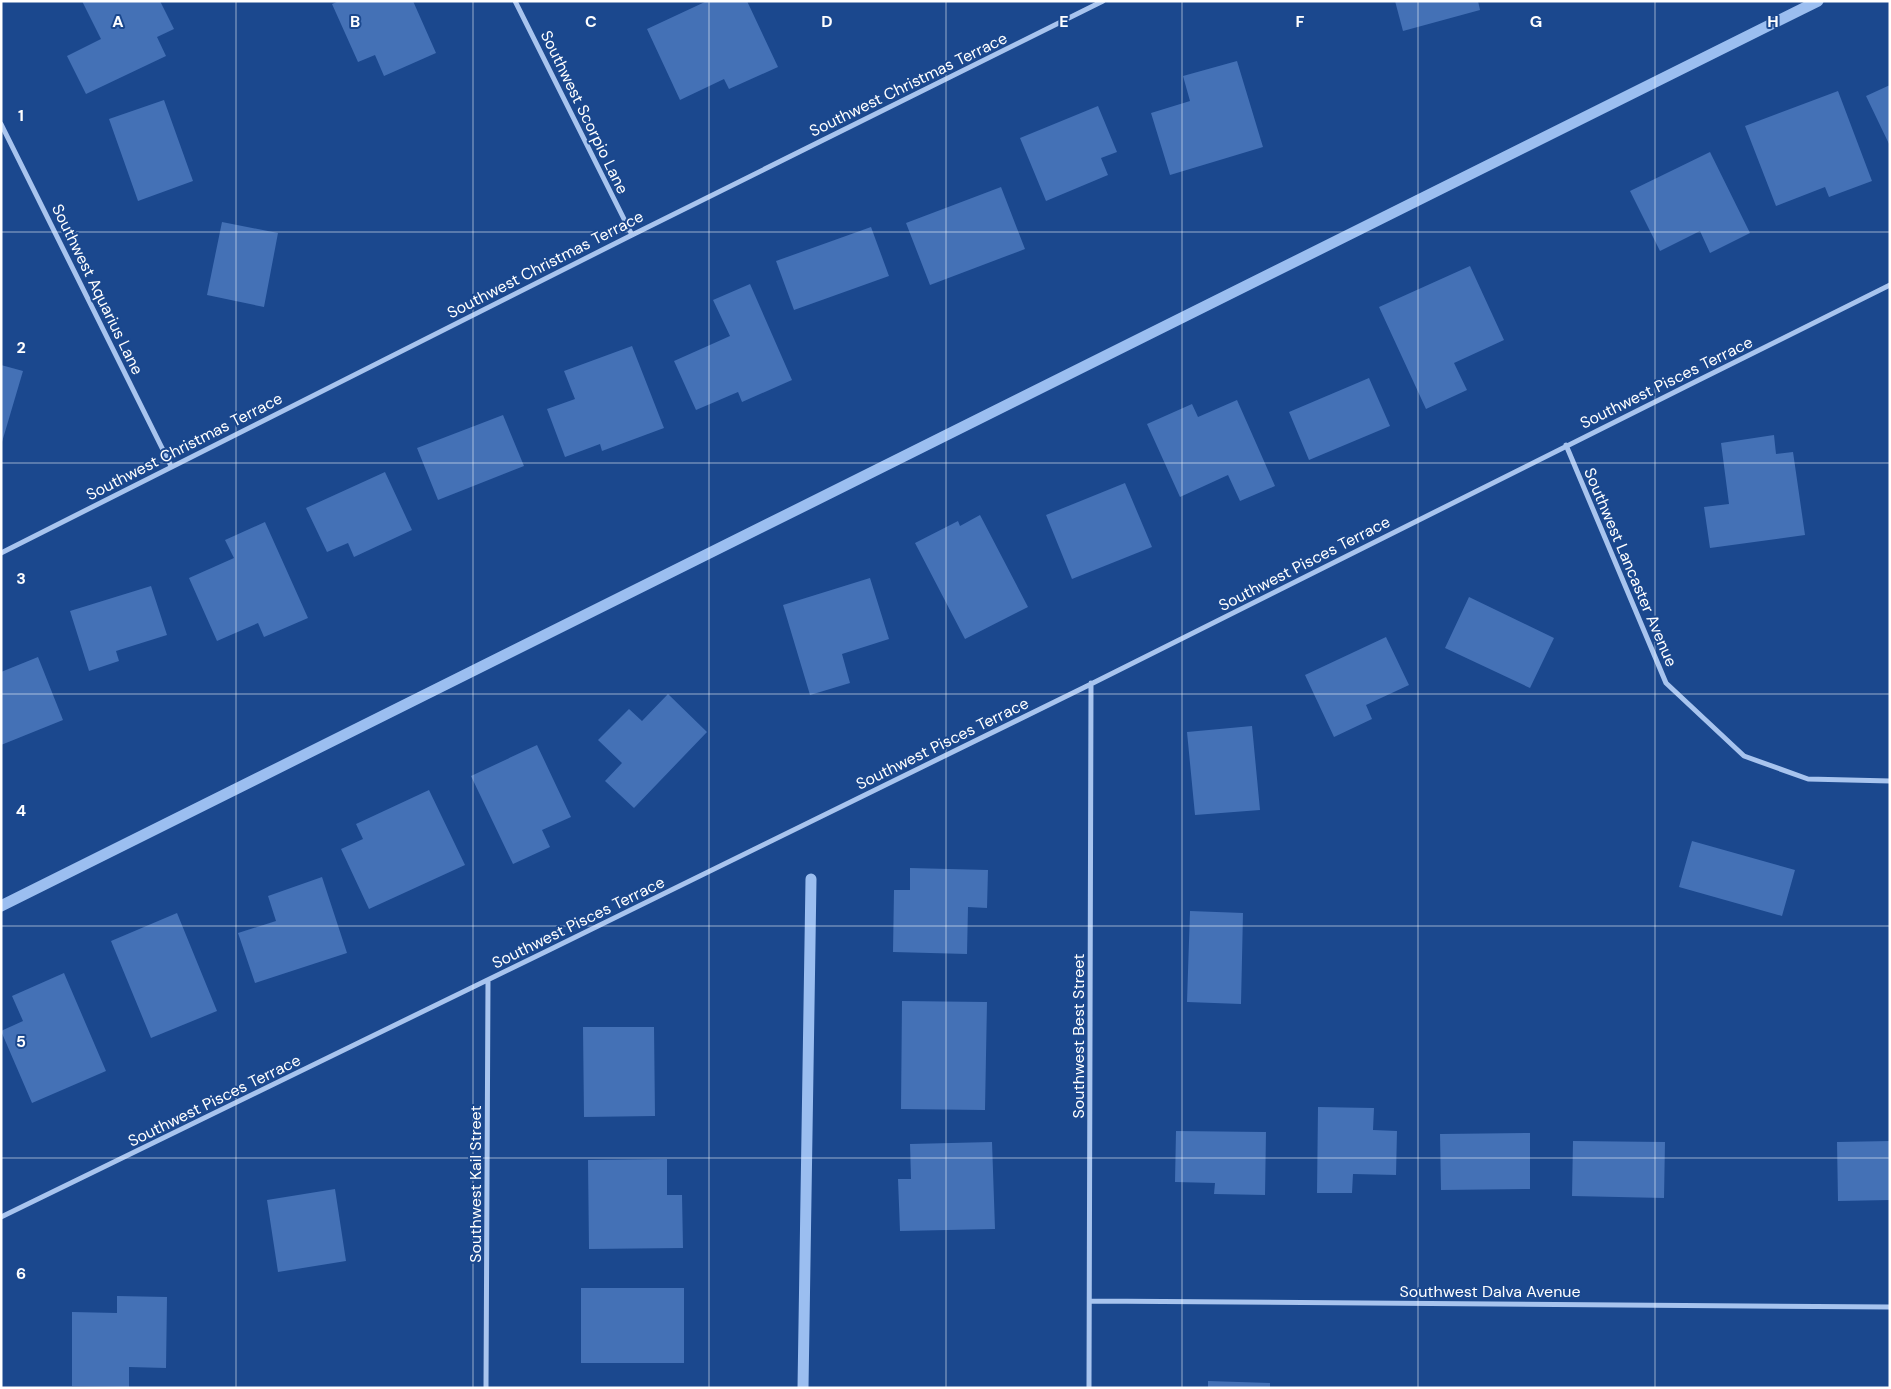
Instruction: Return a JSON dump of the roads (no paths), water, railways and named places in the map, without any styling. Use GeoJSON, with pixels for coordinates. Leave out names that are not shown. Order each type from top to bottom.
{"type":"FeatureCollection","features":[{"type":"Feature","properties":{"kind":"street","name":"Southwest Scorpio Lane"},"geometry":{"type":"LineString","coordinates":[[515,1],[632,235]]}},
{"type":"Feature","properties":{"kind":"street","name":"Southwest Christmas Terrace"},"geometry":{"type":"LineString","coordinates":[[1,553],[632,235],[1103,1]]}},
{"type":"Feature","properties":{"kind":"street","name":"Southwest Aquarius Lane"},"geometry":{"type":"LineString","coordinates":[[1,124],[172,466]]}},
{"type":"Feature","properties":{"kind":"street","name":"Southwest Pisces Terrace"},"geometry":{"type":"LineString","coordinates":[[1,1217],[1091,683],[1566,445],[1890,286]]}},
{"type":"Feature","properties":{"kind":"street","name":"Southwest Lancaster Avenue"},"geometry":{"type":"LineString","coordinates":[[1566,445],[1666,683],[1744,756],[1808,779],[1890,781]]}},
{"type":"Feature","properties":{"kind":"street","name":"Southwest Best Street"},"geometry":{"type":"LineString","coordinates":[[1089,1388],[1091,683]]}},
{"type":"Feature","properties":{"kind":"street","name":"Southwest Kail Street"},"geometry":{"type":"LineString","coordinates":[[486,1388],[488,980]]}},
{"type":"Feature","properties":{"kind":"street","name":"Southwest Dalva Avenue"},"geometry":{"type":"LineString","coordinates":[[1090,1301],[1890,1307]]}},
{"type":"Feature","properties":{"kind":"waterway"},"geometry":{"type":"LineString","coordinates":[[1,906],[1818,1]]}},
{"type":"Feature","properties":{"kind":"waterway"},"geometry":{"type":"LineString","coordinates":[[803,1388],[811,879]]}}]}
